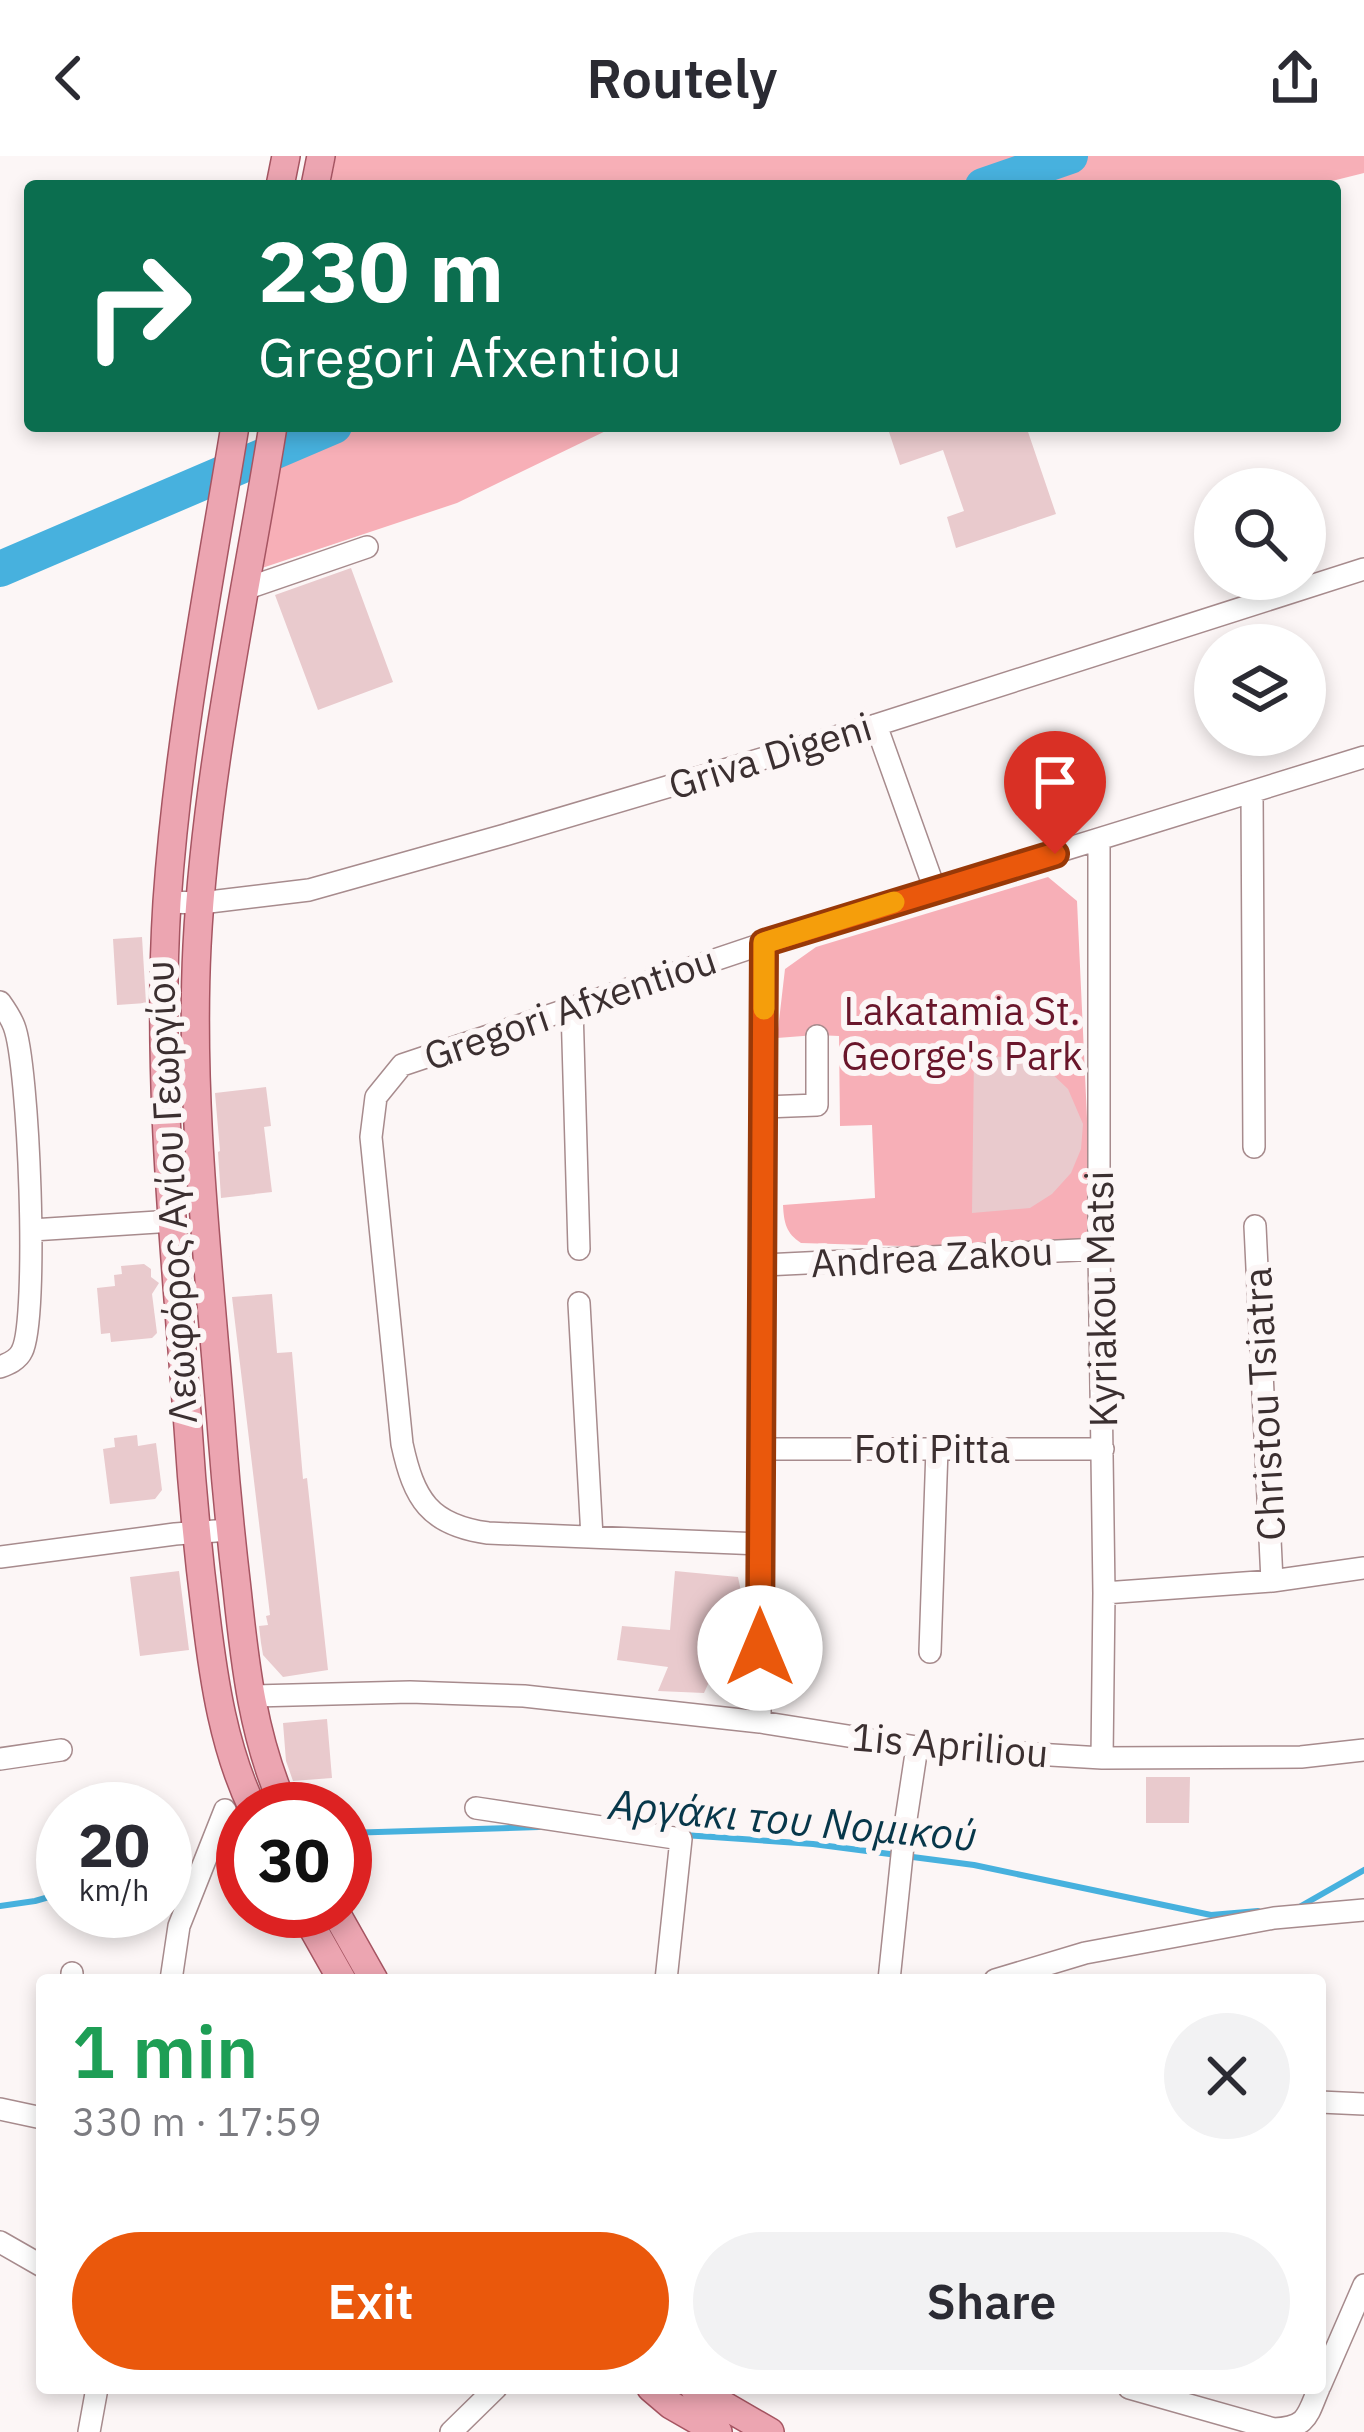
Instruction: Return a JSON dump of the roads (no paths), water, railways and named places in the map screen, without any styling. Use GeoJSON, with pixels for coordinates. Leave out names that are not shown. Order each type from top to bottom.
{"type":"FeatureCollection","features":[{"type":"Feature","properties":{"kind":"main road","name":"Λεωφόρος Αγίου Γεωργίου"},"geometry":{"type":"LineString","coordinates":[[234,432],[193,674],[172,837],[164,1054],[195,1533],[214,1690],[239,1782]]}},
{"type":"Feature","properties":{"kind":"main road","name":"Λεωφόρος Αγίου Γεωργίου"},"geometry":{"type":"LineString","coordinates":[[272,432],[205,842],[197,949],[197,1050],[229,1530],[250,1696],[273,1782]]}},
{"type":"Feature","properties":{"kind":"main road"},"geometry":{"type":"LineString","coordinates":[[318,1938],[338,1974]]}},
{"type":"Feature","properties":{"kind":"main road"},"geometry":{"type":"LineString","coordinates":[[350,1938],[371,1974]]}},
{"type":"Feature","properties":{"kind":"main road"},"geometry":{"type":"LineString","coordinates":[[658,2394],[718,2432]]}},
{"type":"Feature","properties":{"kind":"main road"},"geometry":{"type":"LineString","coordinates":[[704,2394],[770,2432]]}},
{"type":"Feature","properties":{"kind":"street"},"geometry":{"type":"LineString","coordinates":[[245,589],[367,547]]}},
{"type":"Feature","properties":{"kind":"street","name":"Griva Digeni"},"geometry":{"type":"LineString","coordinates":[[167,902],[201,904],[309,890],[876,724],[1364,569]]}},
{"type":"Feature","properties":{"kind":"street"},"geometry":{"type":"LineString","coordinates":[[876,724],[935,890]]}},
{"type":"Feature","properties":{"kind":"street","name":"Gregori Afxentiou"},"geometry":{"type":"LineString","coordinates":[[761,1544],[463,1529],[435,1516],[409,1474],[402,1444],[371,1137],[376,1097],[402,1065],[764,943],[1364,757]]}},
{"type":"Feature","properties":{"kind":"street"},"geometry":{"type":"LineString","coordinates":[[1252,792],[1254,1147]]}},
{"type":"Feature","properties":{"kind":"street","name":"Kyriakou Matsi"},"geometry":{"type":"LineString","coordinates":[[1099,840],[1102,1758]]}},
{"type":"Feature","properties":{"kind":"street"},"geometry":{"type":"LineString","coordinates":[[760,1722],[764,943]]}},
{"type":"Feature","properties":{"kind":"street"},"geometry":{"type":"LineString","coordinates":[[0,1002],[14,1027],[21,1058],[32,1230],[22,1353],[0,1367]]}},
{"type":"Feature","properties":{"kind":"street"},"geometry":{"type":"LineString","coordinates":[[572,1007],[579,1249]]}},
{"type":"Feature","properties":{"kind":"street"},"geometry":{"type":"LineString","coordinates":[[764,1107],[818,1105],[817,1036]]}},
{"type":"Feature","properties":{"kind":"street"},"geometry":{"type":"LineString","coordinates":[[32,1230],[172,1222]]}},
{"type":"Feature","properties":{"kind":"street","name":"Christou Tsiatra"},"geometry":{"type":"LineString","coordinates":[[1255,1226],[1272,1581]]}},
{"type":"Feature","properties":{"kind":"street","name":"Andrea Zakou"},"geometry":{"type":"LineString","coordinates":[[764,1265],[1100,1249]]}},
{"type":"Feature","properties":{"kind":"street"},"geometry":{"type":"LineString","coordinates":[[578,1303],[592,1537]]}},
{"type":"Feature","properties":{"kind":"street","name":"Foti Pitta"},"geometry":{"type":"LineString","coordinates":[[760,1449],[1103,1449]]}},
{"type":"Feature","properties":{"kind":"street"},"geometry":{"type":"LineString","coordinates":[[930,1652],[937,1449]]}},
{"type":"Feature","properties":{"kind":"street"},"geometry":{"type":"LineString","coordinates":[[0,1558],[229,1530]]}},
{"type":"Feature","properties":{"kind":"street"},"geometry":{"type":"LineString","coordinates":[[1104,1593],[1272,1581],[1364,1568]]}},
{"type":"Feature","properties":{"kind":"street","name":"1is Apriliou"},"geometry":{"type":"LineString","coordinates":[[250,1696],[410,1692],[524,1696],[760,1722],[917,1747],[1102,1758],[1301,1757],[1364,1750]]}},
{"type":"Feature","properties":{"kind":"street"},"geometry":{"type":"LineString","coordinates":[[891,1974],[904,1826],[917,1747]]}},
{"type":"Feature","properties":{"kind":"street"},"geometry":{"type":"LineString","coordinates":[[0,1759],[62,1750]]}},
{"type":"Feature","properties":{"kind":"street"},"geometry":{"type":"LineString","coordinates":[[476,1808],[681,1839],[668,1974]]}},
{"type":"Feature","properties":{"kind":"street"},"geometry":{"type":"LineString","coordinates":[[172,1974],[179,1926],[216,1854]]}},
{"type":"Feature","properties":{"kind":"street"},"geometry":{"type":"LineString","coordinates":[[1015,1974],[1084,1953],[1274,1918],[1364,1910]]}},
{"type":"Feature","properties":{"kind":"street"},"geometry":{"type":"LineString","coordinates":[[1326,2102],[1364,2104]]}},
{"type":"Feature","properties":{"kind":"street"},"geometry":{"type":"LineString","coordinates":[[0,2109],[36,2117]]}},
{"type":"Feature","properties":{"kind":"street"},"geometry":{"type":"LineString","coordinates":[[0,2242],[36,2263]]}},
{"type":"Feature","properties":{"kind":"street"},"geometry":{"type":"LineString","coordinates":[[1326,2373],[1364,2285]]}},
{"type":"Feature","properties":{"kind":"street"},"geometry":{"type":"LineString","coordinates":[[89,2432],[97,2394]]}},
{"type":"Feature","properties":{"kind":"street"},"geometry":{"type":"LineString","coordinates":[[451,2432],[490,2394]]}},
{"type":"Feature","properties":{"kind":"street"},"geometry":{"type":"LineString","coordinates":[[1151,2394],[1274,2429],[1293,2428],[1306,2418],[1317,2394]]}},
{"type":"Feature","properties":{"kind":"waterway"},"geometry":{"type":"LineString","coordinates":[[1000,180],[1070,156]]}},
{"type":"Feature","properties":{"kind":"waterway"},"geometry":{"type":"LineString","coordinates":[[0,569],[320,432]]}},
{"type":"Feature","properties":{"kind":"waterway","name":"Αργάκι του Νομικού"},"geometry":{"type":"LineString","coordinates":[[372,1832],[539,1827]]}},
{"type":"Feature","properties":{"kind":"waterway","name":"Αργάκι του Νομικού"},"geometry":{"type":"LineString","coordinates":[[684,1835],[813,1844],[974,1865],[1211,1915],[1258,1911]]}},
{"type":"Feature","properties":{"kind":"waterway","name":"Αργάκι του Νομικού"},"geometry":{"type":"LineString","coordinates":[[1301,1906],[1364,1870]]}},
{"type":"Feature","properties":{"kind":"waterway","name":"Αργάκι του Νομικού"},"geometry":{"type":"LineString","coordinates":[[0,1906],[36,1901]]}},
{"type":"Feature","properties":{"kind":"park label","name":"Lakatamia St. George's Park"},"geometry":{"type":"Point","coordinates":[962,1034]}}]}
